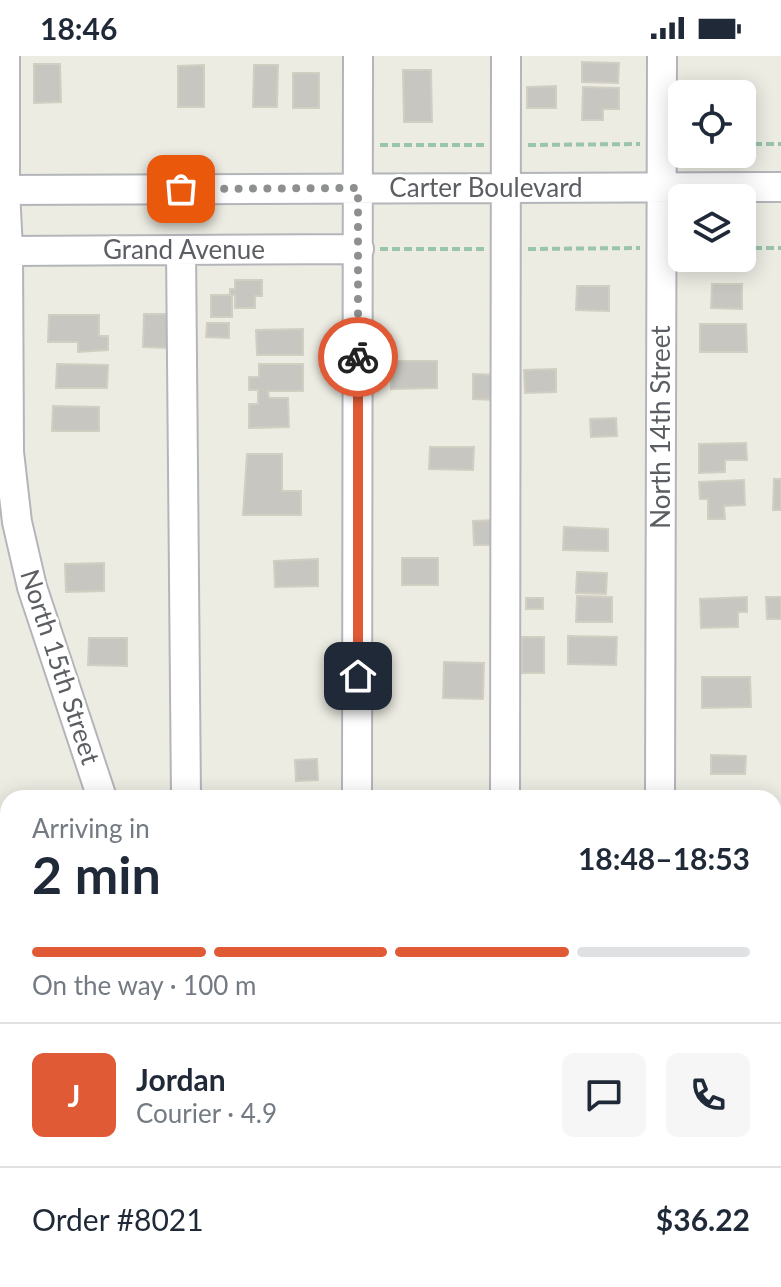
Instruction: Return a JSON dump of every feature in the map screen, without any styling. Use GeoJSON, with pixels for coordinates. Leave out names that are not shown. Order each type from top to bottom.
{"type":"FeatureCollection","features":[{"type":"Feature","properties":{"kind":"street","name":"North 15th Street"},"geometry":{"type":"LineString","coordinates":[[5,56],[2,190],[8,251],[9,452],[17,522],[32,587],[99,790]]}},
{"type":"Feature","properties":{"kind":"street"},"geometry":{"type":"LineString","coordinates":[[357,790],[358,56]]}},
{"type":"Feature","properties":{"kind":"street"},"geometry":{"type":"LineString","coordinates":[[505,790],[506,56]]}},
{"type":"Feature","properties":{"kind":"street","name":"North 14th Street"},"geometry":{"type":"LineString","coordinates":[[660,790],[662,56]]}},
{"type":"Feature","properties":{"kind":"street","name":"Carter Boulevard"},"geometry":{"type":"LineString","coordinates":[[2,190],[781,187]]}},
{"type":"Feature","properties":{"kind":"street","name":"Grand Avenue"},"geometry":{"type":"LineString","coordinates":[[8,251],[359,249]]}},
{"type":"Feature","properties":{"kind":"street"},"geometry":{"type":"LineString","coordinates":[[181,250],[186,790]]}},
{"type":"Feature","properties":{"kind":"path"},"geometry":{"type":"LineString","coordinates":[[756,144],[781,144]]}},
{"type":"Feature","properties":{"kind":"path"},"geometry":{"type":"LineString","coordinates":[[756,248],[781,248]]}},
{"type":"Feature","properties":{"kind":"building"},"geometry":{"type":"Polygon","coordinates":[[[582,62],[619,63],[618,83],[582,82],[582,62]]]}},
{"type":"Feature","properties":{"kind":"building"},"geometry":{"type":"Polygon","coordinates":[[[34,64],[60,64],[61,102],[34,103],[34,64]]]}},
{"type":"Feature","properties":{"kind":"building"},"geometry":{"type":"Polygon","coordinates":[[[204,65],[204,107],[178,107],[178,66],[204,65]]]}},
{"type":"Feature","properties":{"kind":"building"},"geometry":{"type":"Polygon","coordinates":[[[254,65],[278,65],[277,107],[253,107],[254,65]]]}},
{"type":"Feature","properties":{"kind":"building"},"geometry":{"type":"Polygon","coordinates":[[[403,70],[431,70],[432,122],[404,122],[403,70]]]}},
{"type":"Feature","properties":{"kind":"building"},"geometry":{"type":"Polygon","coordinates":[[[293,73],[319,73],[319,108],[293,108],[293,73]]]}},
{"type":"Feature","properties":{"kind":"building"},"geometry":{"type":"Polygon","coordinates":[[[556,86],[556,108],[527,108],[527,87],[556,86]]]}},
{"type":"Feature","properties":{"kind":"building"},"geometry":{"type":"Polygon","coordinates":[[[583,87],[619,88],[619,109],[603,109],[603,120],[582,120],[583,87]]]}},
{"type":"Feature","properties":{"kind":"building"},"geometry":{"type":"Polygon","coordinates":[[[235,280],[262,280],[262,296],[255,296],[255,308],[235,308],[235,295],[230,295],[230,289],[235,289],[235,280]]]}},
{"type":"Feature","properties":{"kind":"building"},"geometry":{"type":"Polygon","coordinates":[[[712,284],[742,284],[742,309],[711,308],[712,284]]]}},
{"type":"Feature","properties":{"kind":"building"},"geometry":{"type":"Polygon","coordinates":[[[577,286],[609,286],[609,311],[576,310],[577,286]]]}},
{"type":"Feature","properties":{"kind":"building"},"geometry":{"type":"Polygon","coordinates":[[[211,295],[232,295],[232,317],[211,317],[211,295]]]}},
{"type":"Feature","properties":{"kind":"building"},"geometry":{"type":"Polygon","coordinates":[[[144,314],[170,314],[169,348],[143,347],[144,314]]]}},
{"type":"Feature","properties":{"kind":"building"},"geometry":{"type":"Polygon","coordinates":[[[49,315],[99,315],[99,336],[108,336],[108,350],[78,352],[78,342],[48,342],[49,315]]]}},
{"type":"Feature","properties":{"kind":"building"},"geometry":{"type":"Polygon","coordinates":[[[207,323],[229,323],[229,338],[206,337],[207,323]]]}},
{"type":"Feature","properties":{"kind":"building"},"geometry":{"type":"Polygon","coordinates":[[[700,324],[746,324],[747,352],[700,352],[700,324]]]}},
{"type":"Feature","properties":{"kind":"building"},"geometry":{"type":"Polygon","coordinates":[[[303,329],[303,355],[257,355],[256,330],[303,329]]]}},
{"type":"Feature","properties":{"kind":"building"},"geometry":{"type":"Polygon","coordinates":[[[391,361],[437,361],[437,388],[391,389],[391,361]]]}},
{"type":"Feature","properties":{"kind":"building"},"geometry":{"type":"Polygon","coordinates":[[[57,364],[108,365],[107,388],[56,388],[57,364]]]}},
{"type":"Feature","properties":{"kind":"building"},"geometry":{"type":"Polygon","coordinates":[[[259,364],[303,364],[303,391],[268,391],[269,398],[288,398],[289,427],[249,428],[249,404],[258,404],[258,390],[249,390],[249,377],[259,377],[259,364]]]}},
{"type":"Feature","properties":{"kind":"building"},"geometry":{"type":"Polygon","coordinates":[[[556,369],[556,392],[525,393],[524,370],[556,369]]]}},
{"type":"Feature","properties":{"kind":"building"},"geometry":{"type":"Polygon","coordinates":[[[473,374],[497,375],[496,400],[473,399],[473,374]]]}},
{"type":"Feature","properties":{"kind":"building"},"geometry":{"type":"Polygon","coordinates":[[[53,406],[99,407],[99,431],[52,431],[53,406]]]}},
{"type":"Feature","properties":{"kind":"building"},"geometry":{"type":"Polygon","coordinates":[[[616,418],[617,436],[591,437],[590,419],[616,418]]]}},
{"type":"Feature","properties":{"kind":"building"},"geometry":{"type":"Polygon","coordinates":[[[746,443],[747,460],[725,460],[725,472],[699,473],[699,444],[746,443]]]}},
{"type":"Feature","properties":{"kind":"building"},"geometry":{"type":"Polygon","coordinates":[[[430,447],[474,447],[473,470],[429,469],[430,447]]]}},
{"type":"Feature","properties":{"kind":"building"},"geometry":{"type":"Polygon","coordinates":[[[247,454],[282,454],[282,491],[301,491],[301,515],[243,515],[247,454]]]}},
{"type":"Feature","properties":{"kind":"building"},"geometry":{"type":"Polygon","coordinates":[[[774,479],[781,479],[781,510],[773,510],[774,479]]]}},
{"type":"Feature","properties":{"kind":"building"},"geometry":{"type":"Polygon","coordinates":[[[744,480],[745,505],[724,506],[725,519],[708,519],[708,499],[700,499],[699,482],[744,480]]]}},
{"type":"Feature","properties":{"kind":"building"},"geometry":{"type":"Polygon","coordinates":[[[497,520],[497,545],[474,545],[473,521],[497,520]]]}},
{"type":"Feature","properties":{"kind":"building"},"geometry":{"type":"Polygon","coordinates":[[[564,527],[608,529],[608,551],[563,550],[564,527]]]}},
{"type":"Feature","properties":{"kind":"building"},"geometry":{"type":"Polygon","coordinates":[[[402,558],[438,558],[438,585],[402,585],[402,558]]]}},
{"type":"Feature","properties":{"kind":"building"},"geometry":{"type":"Polygon","coordinates":[[[318,559],[318,586],[275,587],[274,561],[318,559]]]}},
{"type":"Feature","properties":{"kind":"building"},"geometry":{"type":"Polygon","coordinates":[[[104,563],[104,591],[66,592],[65,564],[104,563]]]}},
{"type":"Feature","properties":{"kind":"building"},"geometry":{"type":"Polygon","coordinates":[[[577,572],[607,573],[606,594],[576,593],[577,572]]]}},
{"type":"Feature","properties":{"kind":"building"},"geometry":{"type":"Polygon","coordinates":[[[577,596],[612,597],[612,622],[576,622],[577,596]]]}},
{"type":"Feature","properties":{"kind":"building"},"geometry":{"type":"Polygon","coordinates":[[[747,597],[747,612],[738,612],[738,627],[701,628],[700,599],[747,597]]]}},
{"type":"Feature","properties":{"kind":"building"},"geometry":{"type":"Polygon","coordinates":[[[766,597],[781,597],[781,619],[767,619],[766,597]]]}},
{"type":"Feature","properties":{"kind":"building"},"geometry":{"type":"Polygon","coordinates":[[[526,598],[543,598],[543,609],[526,609],[526,598]]]}},
{"type":"Feature","properties":{"kind":"building"},"geometry":{"type":"Polygon","coordinates":[[[568,636],[617,637],[616,665],[568,664],[568,636]]]}},
{"type":"Feature","properties":{"kind":"building"},"geometry":{"type":"Polygon","coordinates":[[[522,637],[544,637],[544,673],[522,673],[522,637]]]}},
{"type":"Feature","properties":{"kind":"building"},"geometry":{"type":"Polygon","coordinates":[[[89,638],[127,638],[127,666],[88,665],[89,638]]]}},
{"type":"Feature","properties":{"kind":"building"},"geometry":{"type":"Polygon","coordinates":[[[444,662],[484,663],[483,699],[443,698],[444,662]]]}},
{"type":"Feature","properties":{"kind":"building"},"geometry":{"type":"Polygon","coordinates":[[[702,677],[750,677],[751,707],[702,708],[702,677]]]}},
{"type":"Feature","properties":{"kind":"building"},"geometry":{"type":"Polygon","coordinates":[[[711,755],[746,756],[745,774],[711,774],[711,755]]]}},
{"type":"Feature","properties":{"kind":"building"},"geometry":{"type":"Polygon","coordinates":[[[317,759],[318,780],[296,781],[295,760],[317,759]]]}},
{"type":"Feature","properties":{"kind":"way so far"},"geometry":{"type":"LineString","coordinates":[[181,189],[358,188],[358,357]]}},
{"type":"Feature","properties":{"kind":"route"},"geometry":{"type":"LineString","coordinates":[[358,357],[358,676]]}}]}
